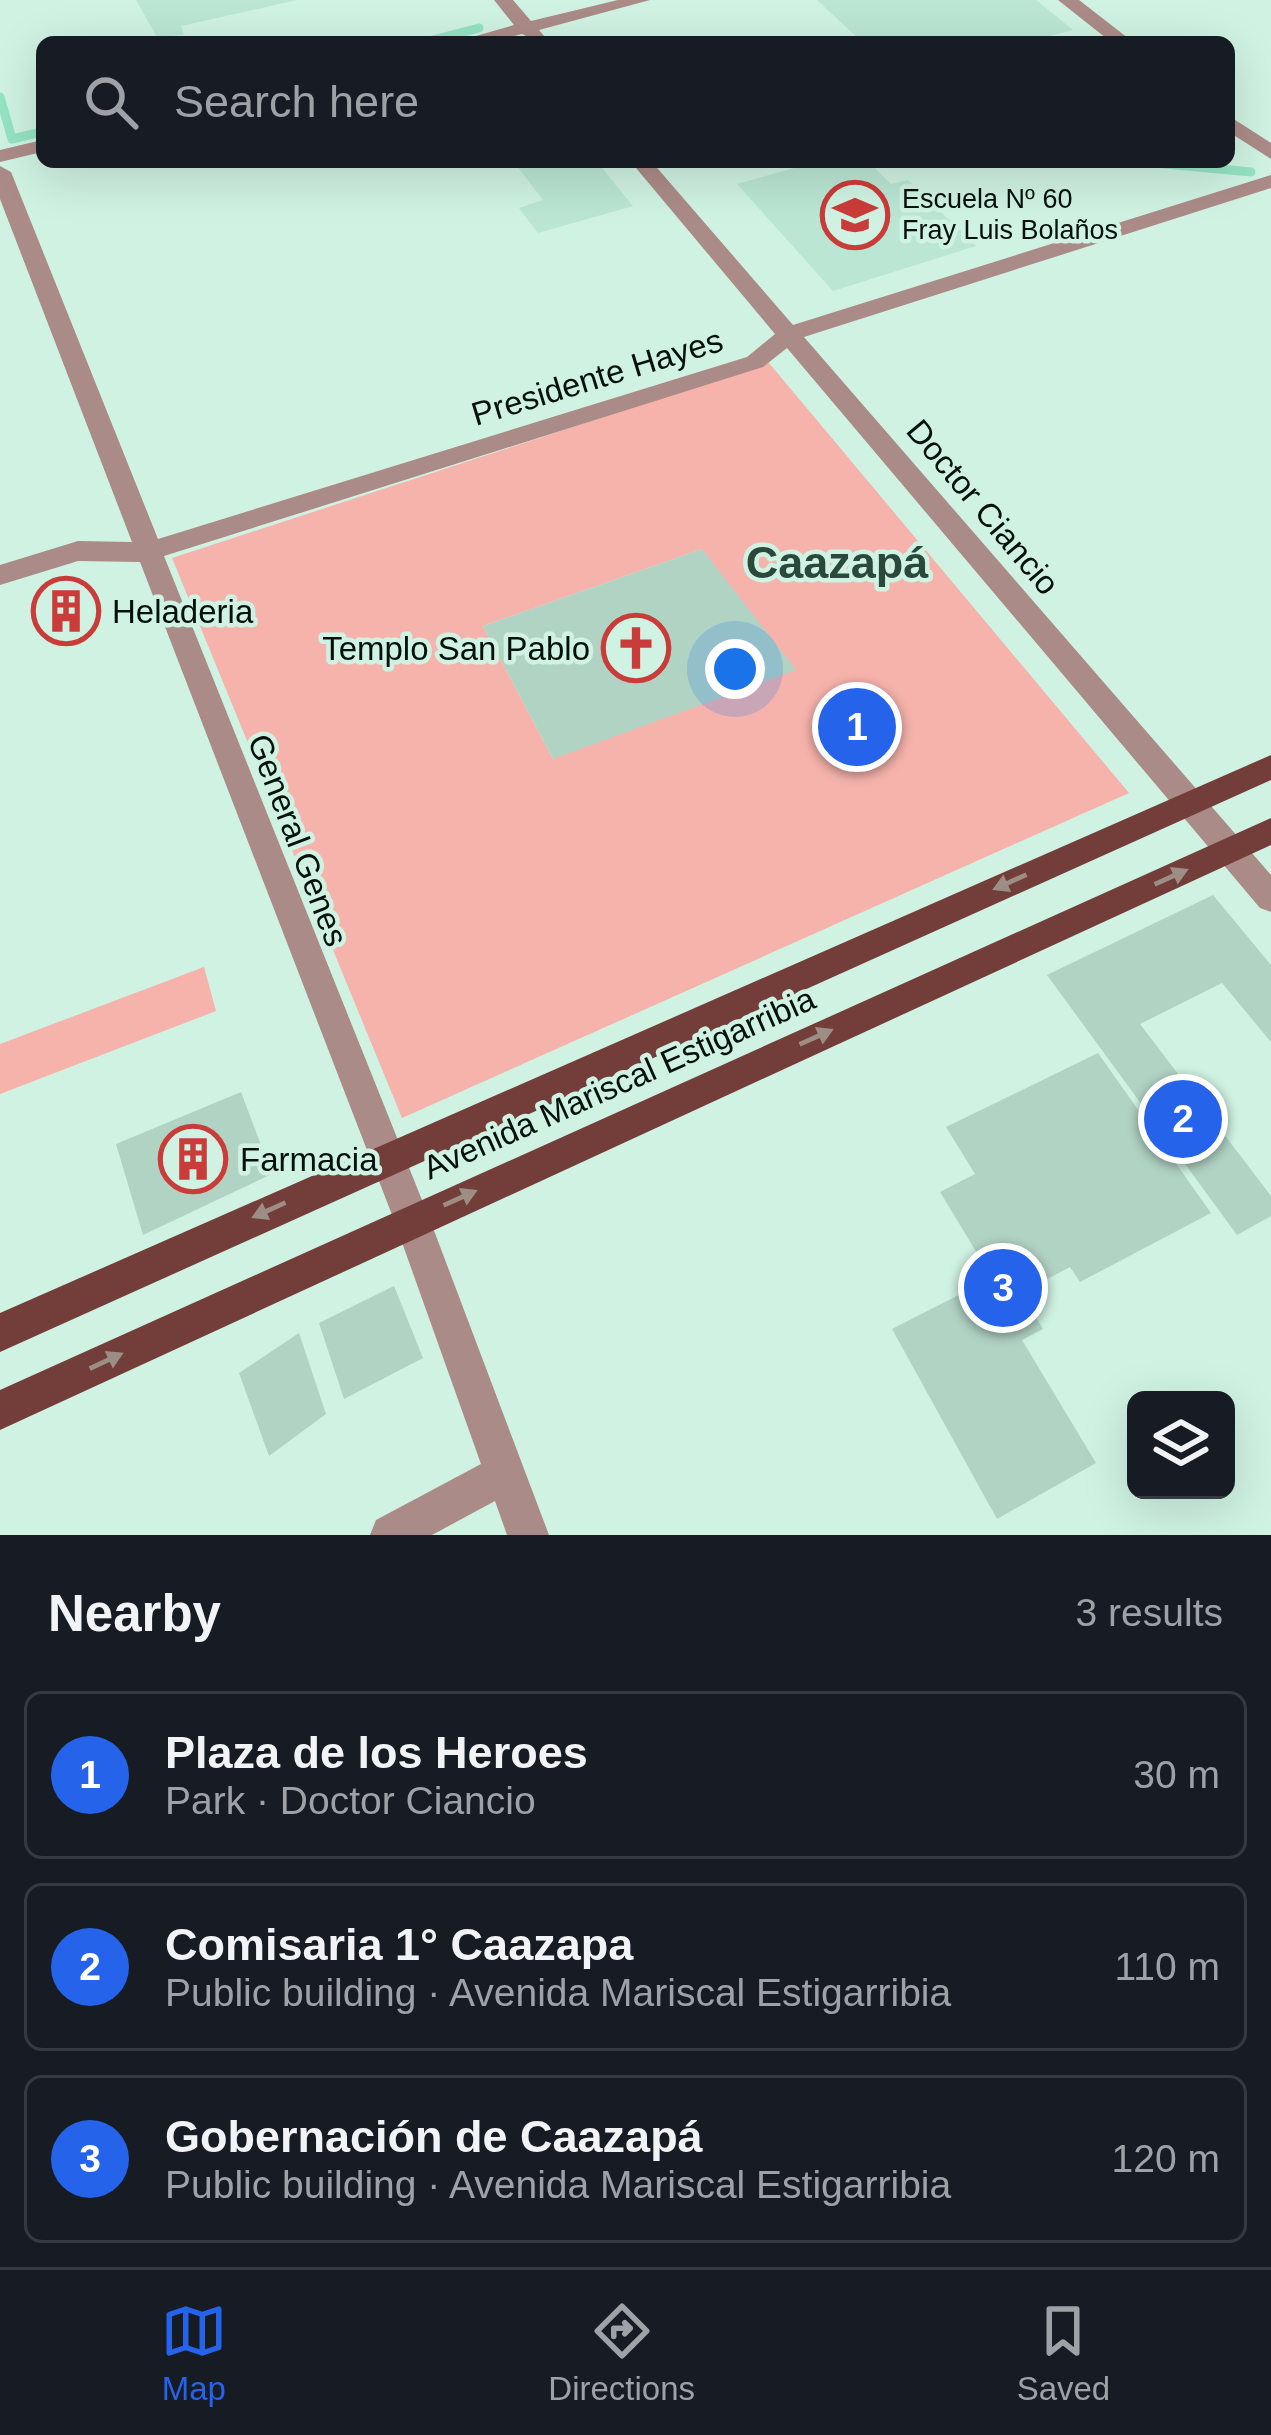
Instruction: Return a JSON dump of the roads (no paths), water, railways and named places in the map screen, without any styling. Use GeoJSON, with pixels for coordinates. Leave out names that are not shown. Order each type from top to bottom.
{"type":"FeatureCollection","features":[{"type":"Feature","properties":{"kind":"main road","name":"Avenida Mariscal Estigarribia"},"geometry":{"type":"LineString","coordinates":[[0,1333],[385,1157],[1271,767]]}},
{"type":"Feature","properties":{"kind":"main road","name":"Avenida Mariscal Estigarribia"},"geometry":{"type":"LineString","coordinates":[[0,1410],[1271,832]]}},
{"type":"Feature","properties":{"kind":"street"},"geometry":{"type":"LineString","coordinates":[[502,0],[533,34],[640,0]]}},
{"type":"Feature","properties":{"kind":"street"},"geometry":{"type":"LineString","coordinates":[[1067,0],[1115,36]]}},
{"type":"Feature","properties":{"kind":"street"},"geometry":{"type":"LineString","coordinates":[[1235,126],[1271,153]]}},
{"type":"Feature","properties":{"kind":"street"},"geometry":{"type":"LineString","coordinates":[[0,156],[36,147]]}},
{"type":"Feature","properties":{"kind":"street","name":"Doctor Ciancio"},"geometry":{"type":"LineString","coordinates":[[646,168],[1271,898]]}},
{"type":"Feature","properties":{"kind":"street","name":"General Genes"},"geometry":{"type":"LineString","coordinates":[[0,172],[412,1220],[528,1535]]}},
{"type":"Feature","properties":{"kind":"street","name":"Presidente Hayes"},"geometry":{"type":"LineString","coordinates":[[0,575],[78,550],[147,552],[755,362],[789,334],[1271,181]]}},
{"type":"Feature","properties":{"kind":"street"},"geometry":{"type":"LineString","coordinates":[[392,1535],[505,1473]]}},
{"type":"Feature","properties":{"kind":"waterway"},"geometry":{"type":"LineString","coordinates":[[448,36],[479,28]]}},
{"type":"Feature","properties":{"kind":"waterway"},"geometry":{"type":"LineString","coordinates":[[0,97],[12,139],[36,133]]}},
{"type":"Feature","properties":{"kind":"waterway"},"geometry":{"type":"LineString","coordinates":[[1208,168],[1251,172]]}},
{"type":"Feature","properties":{"kind":"place","name":"Escuela Nº 60 Fray Luis Bolaños"},"geometry":{"type":"Point","coordinates":[855,215]}},
{"type":"Feature","properties":{"kind":"place","name":"Heladeria"},"geometry":{"type":"Point","coordinates":[66,611]}},
{"type":"Feature","properties":{"kind":"place","name":"Templo San Pablo"},"geometry":{"type":"Point","coordinates":[636,648]}},
{"type":"Feature","properties":{"kind":"place","name":"Plaza de los Heroes"},"geometry":{"type":"Point","coordinates":[857,727]}},
{"type":"Feature","properties":{"kind":"place","name":"Comisaria 1° Caazapa"},"geometry":{"type":"Point","coordinates":[1183,1119]}},
{"type":"Feature","properties":{"kind":"place","name":"Farmacia"},"geometry":{"type":"Point","coordinates":[193,1159]}},
{"type":"Feature","properties":{"kind":"place","name":"Gobernación de Caazapá"},"geometry":{"type":"Point","coordinates":[1003,1288]}},
{"type":"Feature","properties":{"kind":"district","name":"Caazapá"},"geometry":{"type":"Point","coordinates":[837,562]}}]}
